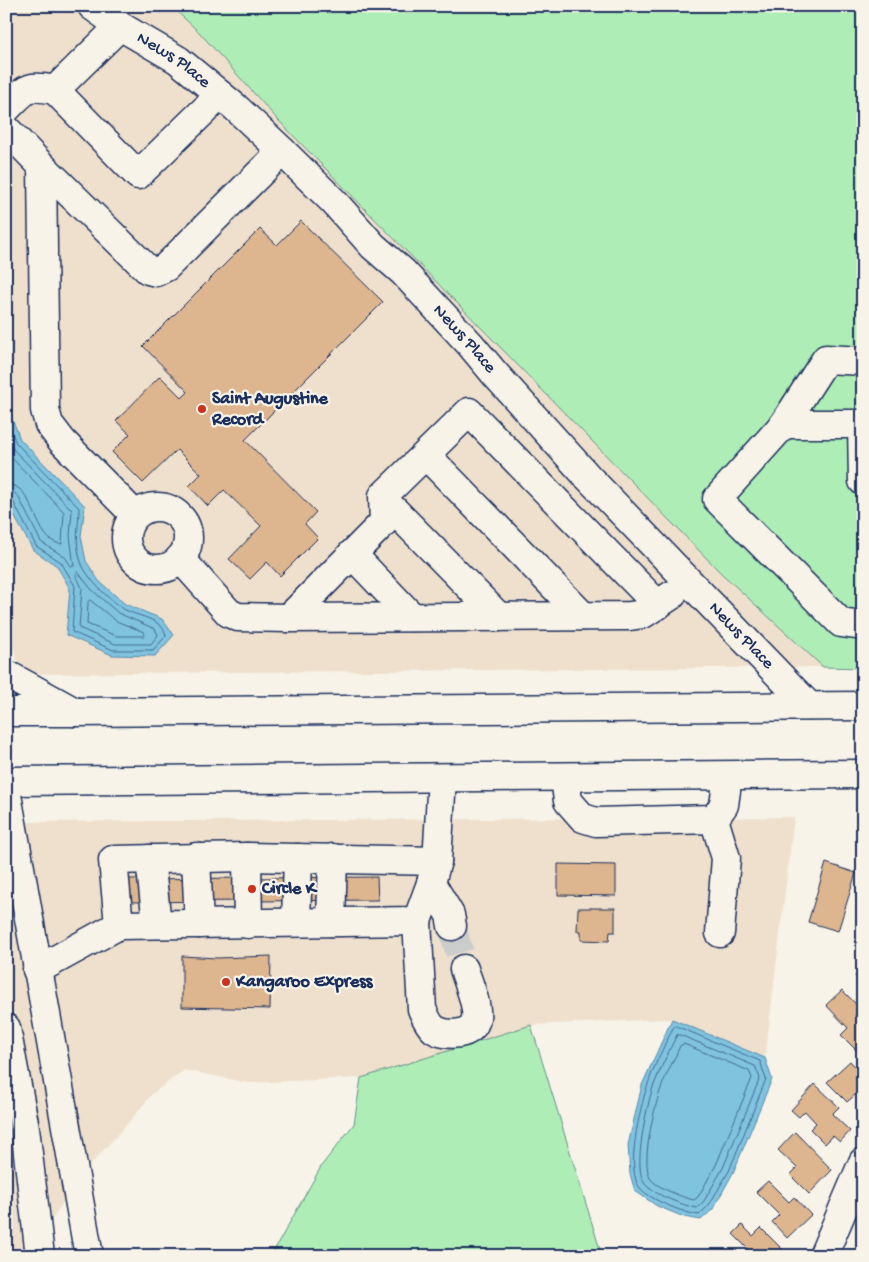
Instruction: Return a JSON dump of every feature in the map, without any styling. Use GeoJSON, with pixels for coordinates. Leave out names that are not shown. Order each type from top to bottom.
{"type":"FeatureCollection","features":[{"type":"Feature","properties":{"kind":"main road","name":"News Place"},"geometry":{"type":"LineString","coordinates":[[92,6],[120,26],[178,60],[282,151],[334,202],[373,246],[403,272],[588,476],[809,706]]}},
{"type":"Feature","properties":{"kind":"main road"},"geometry":{"type":"LineString","coordinates":[[55,90],[120,26]]}},
{"type":"Feature","properties":{"kind":"main road"},"geometry":{"type":"LineString","coordinates":[[6,109],[27,89],[36,86],[55,90],[138,175],[220,95]]}},
{"type":"Feature","properties":{"kind":"main road"},"geometry":{"type":"LineString","coordinates":[[6,129],[148,270],[156,272],[166,267],[282,151]]}},
{"type":"Feature","properties":{"kind":"main road"},"geometry":{"type":"LineString","coordinates":[[42,166],[45,402],[49,424],[62,440],[135,515]]}},
{"type":"Feature","properties":{"kind":"main road"},"geometry":{"type":"LineString","coordinates":[[863,361],[826,359],[784,424],[717,499],[841,623],[863,626]]}},
{"type":"Feature","properties":{"kind":"main road"},"geometry":{"type":"LineString","coordinates":[[289,618],[384,522],[383,496],[469,412],[658,605]]}},
{"type":"Feature","properties":{"kind":"main road"},"geometry":{"type":"LineString","coordinates":[[784,424],[862,424],[863,481]]}},
{"type":"Feature","properties":{"kind":"main road"},"geometry":{"type":"LineString","coordinates":[[426,455],[583,616]]}},
{"type":"Feature","properties":{"kind":"main road"},"geometry":{"type":"LineString","coordinates":[[154,507],[165,508],[174,512],[182,519],[188,539],[186,550],[180,558],[168,567],[153,569],[135,560],[129,552],[126,543],[129,523],[135,515],[144,509],[154,507]]}},
{"type":"Feature","properties":{"kind":"main road"},"geometry":{"type":"LineString","coordinates":[[384,510],[394,510],[499,617]]}},
{"type":"Feature","properties":{"kind":"main road"},"geometry":{"type":"LineString","coordinates":[[352,554],[412,617]]}},
{"type":"Feature","properties":{"kind":"main road"},"geometry":{"type":"LineString","coordinates":[[180,558],[230,613],[238,616],[289,618],[630,616],[643,614],[658,605],[688,580]]}},
{"type":"Feature","properties":{"kind":"main road"},"geometry":{"type":"LineString","coordinates":[[6,674],[75,712]]}},
{"type":"Feature","properties":{"kind":"main road"},"geometry":{"type":"LineString","coordinates":[[6,712],[863,706]]}},
{"type":"Feature","properties":{"kind":"main road"},"geometry":{"type":"LineString","coordinates":[[6,781],[863,774]]}},
{"type":"Feature","properties":{"kind":"main road"},"geometry":{"type":"LineString","coordinates":[[714,819],[724,805],[728,776]]}},
{"type":"Feature","properties":{"kind":"main road"},"geometry":{"type":"LineString","coordinates":[[564,777],[568,801],[583,818],[596,822],[714,819]]}},
{"type":"Feature","properties":{"kind":"main road"},"geometry":{"type":"LineString","coordinates":[[442,778],[434,872],[417,921],[422,1010],[433,1028],[442,1033],[467,1031],[473,1026],[476,1018],[474,1001],[464,969]]}},
{"type":"Feature","properties":{"kind":"main road"},"geometry":{"type":"LineString","coordinates":[[6,788],[89,1256]]}},
{"type":"Feature","properties":{"kind":"main road"},"geometry":{"type":"LineString","coordinates":[[714,819],[726,858],[720,933]]}},
{"type":"Feature","properties":{"kind":"main road"},"geometry":{"type":"LineString","coordinates":[[118,925],[113,860],[196,857],[333,858],[434,872]]}},
{"type":"Feature","properties":{"kind":"main road"},"geometry":{"type":"LineString","coordinates":[[196,857],[199,924]]}},
{"type":"Feature","properties":{"kind":"main road"},"geometry":{"type":"LineString","coordinates":[[247,857],[248,924]]}},
{"type":"Feature","properties":{"kind":"main road"},"geometry":{"type":"LineString","coordinates":[[296,922],[298,858]]}},
{"type":"Feature","properties":{"kind":"main road"},"geometry":{"type":"LineString","coordinates":[[331,922],[333,858]]}},
{"type":"Feature","properties":{"kind":"main road"},"geometry":{"type":"LineString","coordinates":[[150,859],[157,924]]}},
{"type":"Feature","properties":{"kind":"main road"},"geometry":{"type":"LineString","coordinates":[[434,872],[450,915],[452,926]]}},
{"type":"Feature","properties":{"kind":"main road"},"geometry":{"type":"LineString","coordinates":[[37,970],[118,925],[417,921]]}},
{"type":"Feature","properties":{"kind":"main road"},"geometry":{"type":"LineString","coordinates":[[6,1028],[24,1128],[40,1256]]}},
{"type":"Feature","properties":{"kind":"main road"},"geometry":{"type":"LineString","coordinates":[[823,1256],[863,1162]]}},
{"type":"Feature","properties":{"kind":"shaded area"},"geometry":{"type":"Polygon","coordinates":[[[6,6],[171,6],[199,32],[277,119],[721,573],[823,667],[25,674],[21,672],[6,625],[6,497],[33,550],[57,566],[70,589],[66,635],[162,619],[125,604],[99,581],[86,561],[81,536],[85,506],[20,439],[10,413],[10,212],[6,205],[6,6]]]}},
{"type":"Feature","properties":{"kind":"shaded area"},"geometry":{"type":"Polygon","coordinates":[[[794,817],[765,1058],[671,1019],[531,1025],[361,1078],[249,1083],[184,1070],[152,1094],[81,1175],[28,1256],[10,1256],[6,1144],[6,822],[794,817]]]}},
{"type":"Feature","properties":{"kind":"green space"},"geometry":{"type":"Polygon","coordinates":[[[171,6],[863,6],[863,668],[823,667],[721,573],[277,119],[199,32],[171,6]]]}},
{"type":"Feature","properties":{"kind":"green space"},"geometry":{"type":"Polygon","coordinates":[[[531,1025],[602,1256],[271,1256],[322,1165],[354,1124],[361,1078],[531,1025]]]}},
{"type":"Feature","properties":{"kind":"water"},"geometry":{"type":"Polygon","coordinates":[[[6,205],[10,212],[10,413],[20,439],[85,506],[81,536],[86,561],[99,581],[125,604],[162,619],[174,635],[155,656],[112,655],[66,635],[70,589],[57,566],[33,550],[6,497],[6,205]]]}},
{"type":"Feature","properties":{"kind":"water"},"geometry":{"type":"Polygon","coordinates":[[[672,1019],[765,1058],[772,1079],[733,1173],[713,1209],[701,1220],[684,1217],[657,1206],[635,1191],[630,1174],[628,1145],[642,1085],[672,1019]]]}},
{"type":"Feature","properties":{"kind":"building","name":"Saint Augustine Record"},"geometry":{"type":"Polygon","coordinates":[[[301,221],[383,302],[245,440],[316,512],[305,524],[318,538],[280,576],[267,562],[250,579],[229,559],[261,526],[224,490],[208,506],[189,486],[201,474],[177,450],[143,483],[112,452],[130,434],[116,421],[160,376],[182,398],[188,392],[143,346],[260,229],[277,245],[301,221]]]}},
{"type":"Feature","properties":{"kind":"building"},"geometry":{"type":"Polygon","coordinates":[[[826,863],[856,873],[838,931],[808,922],[826,863]]]}},
{"type":"Feature","properties":{"kind":"building"},"geometry":{"type":"Polygon","coordinates":[[[558,864],[616,865],[616,896],[558,895],[558,864]]]}},
{"type":"Feature","properties":{"kind":"building","name":"Circle K"},"geometry":{"type":"Polygon","coordinates":[[[377,877],[378,900],[127,902],[127,879],[377,877]]]}},
{"type":"Feature","properties":{"kind":"building"},"geometry":{"type":"Polygon","coordinates":[[[578,908],[615,908],[615,932],[610,932],[609,941],[581,940],[581,931],[577,931],[578,908]]]}},
{"type":"Feature","properties":{"kind":"building","name":"Kangaroo Express"},"geometry":{"type":"Polygon","coordinates":[[[182,956],[217,958],[271,956],[270,1009],[182,1007],[182,956]]]}},
{"type":"Feature","properties":{"kind":"building"},"geometry":{"type":"Polygon","coordinates":[[[863,970],[863,986],[855,976],[863,970]]]}},
{"type":"Feature","properties":{"kind":"building"},"geometry":{"type":"Polygon","coordinates":[[[842,990],[861,1009],[855,1016],[863,1024],[863,1047],[858,1052],[841,1035],[848,1028],[826,1005],[842,990]]]}},
{"type":"Feature","properties":{"kind":"building"},"geometry":{"type":"Polygon","coordinates":[[[850,1061],[863,1075],[863,1088],[847,1102],[827,1082],[850,1061]]]}},
{"type":"Feature","properties":{"kind":"building"},"geometry":{"type":"Polygon","coordinates":[[[815,1084],[839,1107],[832,1114],[850,1131],[840,1142],[833,1136],[825,1144],[810,1129],[816,1123],[805,1111],[799,1117],[791,1110],[815,1084]]]}},
{"type":"Feature","properties":{"kind":"building"},"geometry":{"type":"Polygon","coordinates":[[[795,1132],[832,1170],[809,1194],[790,1175],[797,1168],[778,1150],[795,1132]]]}},
{"type":"Feature","properties":{"kind":"building"},"geometry":{"type":"Polygon","coordinates":[[[768,1181],[789,1202],[794,1197],[811,1215],[787,1238],[772,1222],[779,1215],[756,1192],[768,1181]]]}},
{"type":"Feature","properties":{"kind":"building"},"geometry":{"type":"Polygon","coordinates":[[[742,1225],[753,1236],[761,1228],[783,1250],[777,1256],[755,1256],[733,1234],[742,1225]]]}},
{"type":"Feature","properties":{"kind":"building"},"geometry":{"type":"Polygon","coordinates":[[[863,1240],[863,1252],[857,1246],[863,1240]]]}},
{"type":"Feature","properties":{"kind":"tunnel"},"geometry":{"type":"LineString","coordinates":[[452,926],[464,969]]}},
{"type":"Feature","properties":{"kind":"place","name":"Saint Augustine Record"},"geometry":{"type":"Point","coordinates":[202,409]}},
{"type":"Feature","properties":{"kind":"place","name":"Circle K"},"geometry":{"type":"Point","coordinates":[252,889]}},
{"type":"Feature","properties":{"kind":"place","name":"Kangaroo Express"},"geometry":{"type":"Point","coordinates":[226,982]}}]}
